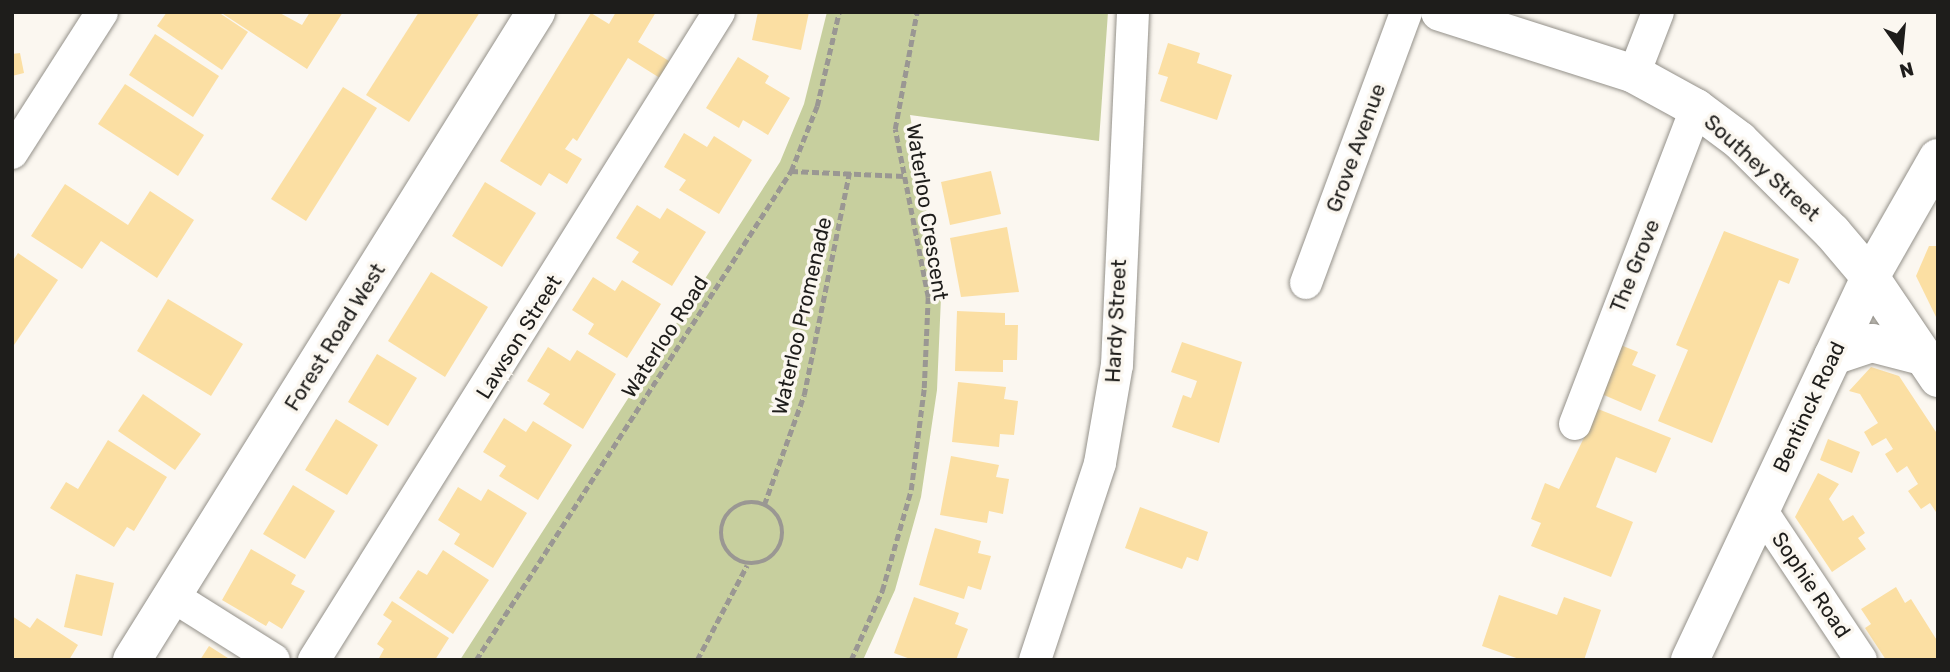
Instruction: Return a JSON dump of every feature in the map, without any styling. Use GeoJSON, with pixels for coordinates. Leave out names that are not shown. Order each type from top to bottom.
{"type":"FeatureCollection","features":[{"type":"Feature","properties":{"kind":"street"},"geometry":{"type":"LineString","coordinates":[[12,153],[102,12]]}},
{"type":"Feature","properties":{"kind":"street","name":"Forest Road West"},"geometry":{"type":"LineString","coordinates":[[132,660],[174,597],[536,12]]}},
{"type":"Feature","properties":{"kind":"street","name":"Lawson Street"},"geometry":{"type":"LineString","coordinates":[[314,660],[719,12]]}},
{"type":"Feature","properties":{"kind":"street","name":"Hardy Street"},"geometry":{"type":"LineString","coordinates":[[1035,660],[1100,463],[1117,365],[1133,12]]}},
{"type":"Feature","properties":{"kind":"street","name":"Grove Avenue"},"geometry":{"type":"LineString","coordinates":[[1306,283],[1406,12]]}},
{"type":"Feature","properties":{"kind":"street","name":"Southey Street"},"geometry":{"type":"LineString","coordinates":[[1440,12],[1634,74],[1696,108],[1738,140],[1870,277],[1930,367]]}},
{"type":"Feature","properties":{"kind":"street"},"geometry":{"type":"LineString","coordinates":[[1634,74],[1658,12]]}},
{"type":"Feature","properties":{"kind":"street","name":"The Grove"},"geometry":{"type":"LineString","coordinates":[[1575,424],[1696,108]]}},
{"type":"Feature","properties":{"kind":"street","name":"Bentinck Road"},"geometry":{"type":"LineString","coordinates":[[1690,660],[1870,277],[1938,158]]}},
{"type":"Feature","properties":{"kind":"street"},"geometry":{"type":"LineString","coordinates":[[1833,356],[1872,343],[1930,367]]}},
{"type":"Feature","properties":{"kind":"street","name":"Sophie Road"},"geometry":{"type":"LineString","coordinates":[[1761,510],[1861,660]]}},
{"type":"Feature","properties":{"kind":"street"},"geometry":{"type":"LineString","coordinates":[[174,597],[274,660]]}},
{"type":"Feature","properties":{"kind":"path","name":"Waterloo Road"},"geometry":{"type":"LineString","coordinates":[[476,660],[791,171],[817,106],[839,12]]}},
{"type":"Feature","properties":{"kind":"path","name":"Waterloo Crescent"},"geometry":{"type":"LineString","coordinates":[[851,660],[882,591],[919,440],[928,298],[895,129],[916,12]]}},
{"type":"Feature","properties":{"kind":"path"},"geometry":{"type":"LineString","coordinates":[[791,171],[904,176]]}},
{"type":"Feature","properties":{"kind":"path","name":"Waterloo Promenade"},"geometry":{"type":"LineString","coordinates":[[764,505],[804,395],[849,173]]}},
{"type":"Feature","properties":{"kind":"path"},"geometry":{"type":"LineString","coordinates":[[764,505],[782,523],[783,537],[769,559],[747,565],[729,554],[721,540],[722,523],[740,506],[764,505]]}},
{"type":"Feature","properties":{"kind":"path"},"geometry":{"type":"LineString","coordinates":[[697,660],[747,565]]}},
{"type":"Feature","properties":{"kind":"green space"},"geometry":{"type":"Polygon","coordinates":[[[827,12],[1108,12],[1099,141],[910,115],[941,297],[937,390],[921,497],[895,590],[863,660],[460,660],[780,162],[804,104],[827,12]]]}},
{"type":"Feature","properties":{"kind":"building"},"geometry":{"type":"Polygon","coordinates":[[[167,12],[218,12],[248,32],[222,70],[157,26],[167,12]]]}},
{"type":"Feature","properties":{"kind":"building"},"geometry":{"type":"Polygon","coordinates":[[[220,12],[278,12],[302,25],[310,12],[343,12],[307,69],[220,12]]]}},
{"type":"Feature","properties":{"kind":"building"},"geometry":{"type":"Polygon","coordinates":[[[419,12],[480,12],[409,122],[366,95],[419,12]]]}},
{"type":"Feature","properties":{"kind":"building"},"geometry":{"type":"Polygon","coordinates":[[[616,12],[656,12],[638,42],[674,64],[663,80],[628,58],[577,141],[573,138],[565,149],[582,159],[567,184],[549,173],[541,186],[500,161],[591,13],[609,24],[616,12]]]}},
{"type":"Feature","properties":{"kind":"building"},"geometry":{"type":"Polygon","coordinates":[[[758,12],[809,12],[801,50],[752,40],[758,12]]]}},
{"type":"Feature","properties":{"kind":"building"},"geometry":{"type":"Polygon","coordinates":[[[155,34],[219,76],[193,117],[129,75],[155,34]]]}},
{"type":"Feature","properties":{"kind":"building"},"geometry":{"type":"Polygon","coordinates":[[[1168,43],[1200,53],[1197,63],[1232,75],[1217,120],[1160,101],[1168,77],[1158,74],[1168,43]]]}},
{"type":"Feature","properties":{"kind":"building"},"geometry":{"type":"Polygon","coordinates":[[[20,53],[24,73],[12,76],[12,54],[20,53]]]}},
{"type":"Feature","properties":{"kind":"building"},"geometry":{"type":"Polygon","coordinates":[[[738,57],[769,76],[765,83],[790,98],[768,135],[743,120],[739,128],[706,108],[738,57]]]}},
{"type":"Feature","properties":{"kind":"building"},"geometry":{"type":"Polygon","coordinates":[[[125,84],[204,135],[178,176],[98,124],[125,84]]]}},
{"type":"Feature","properties":{"kind":"building"},"geometry":{"type":"Polygon","coordinates":[[[343,87],[377,108],[306,221],[271,199],[343,87]]]}},
{"type":"Feature","properties":{"kind":"building"},"geometry":{"type":"Polygon","coordinates":[[[684,133],[707,147],[714,136],[752,160],[719,214],[679,190],[686,180],[664,167],[684,133]]]}},
{"type":"Feature","properties":{"kind":"building"},"geometry":{"type":"Polygon","coordinates":[[[991,171],[1001,214],[950,225],[941,182],[991,171]]]}},
{"type":"Feature","properties":{"kind":"building"},"geometry":{"type":"Polygon","coordinates":[[[485,182],[536,213],[502,267],[452,236],[485,182]]]}},
{"type":"Feature","properties":{"kind":"building"},"geometry":{"type":"Polygon","coordinates":[[[65,184],[128,225],[150,191],[194,220],[157,278],[101,241],[82,269],[31,236],[65,184]]]}},
{"type":"Feature","properties":{"kind":"building"},"geometry":{"type":"Polygon","coordinates":[[[637,205],[660,219],[667,208],[706,232],[672,286],[632,262],[639,252],[616,238],[637,205]]]}},
{"type":"Feature","properties":{"kind":"building"},"geometry":{"type":"Polygon","coordinates":[[[1007,227],[1019,292],[961,297],[950,238],[1007,227]]]}},
{"type":"Feature","properties":{"kind":"building"},"geometry":{"type":"Polygon","coordinates":[[[1724,231],[1799,259],[1789,284],[1779,280],[1712,443],[1658,421],[1688,350],[1676,345],[1724,231]]]}},
{"type":"Feature","properties":{"kind":"building"},"geometry":{"type":"Polygon","coordinates":[[[1929,246],[1938,246],[1938,321],[1916,276],[1929,246]]]}},
{"type":"Feature","properties":{"kind":"building"},"geometry":{"type":"Polygon","coordinates":[[[18,253],[58,280],[12,348],[12,262],[18,253]]]}},
{"type":"Feature","properties":{"kind":"building"},"geometry":{"type":"Polygon","coordinates":[[[431,272],[488,307],[445,377],[388,341],[431,272]]]}},
{"type":"Feature","properties":{"kind":"building"},"geometry":{"type":"Polygon","coordinates":[[[593,277],[615,291],[622,280],[661,304],[627,358],[588,334],[594,324],[572,310],[593,277]]]}},
{"type":"Feature","properties":{"kind":"building"},"geometry":{"type":"Polygon","coordinates":[[[168,299],[243,344],[211,396],[137,351],[168,299]]]}},
{"type":"Feature","properties":{"kind":"building"},"geometry":{"type":"Polygon","coordinates":[[[957,311],[1005,313],[1005,325],[1018,325],[1017,360],[1003,360],[1003,372],[955,371],[957,311]]]}},
{"type":"Feature","properties":{"kind":"building"},"geometry":{"type":"Polygon","coordinates":[[[1182,342],[1242,362],[1219,443],[1172,427],[1183,395],[1191,398],[1197,381],[1171,372],[1182,342]]]}},
{"type":"Feature","properties":{"kind":"building"},"geometry":{"type":"Polygon","coordinates":[[[1618,344],[1638,352],[1632,365],[1656,375],[1641,411],[1597,392],[1618,344]]]}},
{"type":"Feature","properties":{"kind":"building"},"geometry":{"type":"Polygon","coordinates":[[[548,347],[570,361],[577,350],[616,374],[583,429],[543,404],[550,394],[527,381],[548,347]]]}},
{"type":"Feature","properties":{"kind":"building"},"geometry":{"type":"Polygon","coordinates":[[[377,354],[417,378],[388,426],[348,402],[377,354]]]}},
{"type":"Feature","properties":{"kind":"building"},"geometry":{"type":"Polygon","coordinates":[[[1871,367],[1899,376],[1938,435],[1938,515],[1930,503],[1921,509],[1908,491],[1918,484],[1907,466],[1897,473],[1885,454],[1893,449],[1886,438],[1872,446],[1864,432],[1878,423],[1860,394],[1849,391],[1871,367]]]}},
{"type":"Feature","properties":{"kind":"building"},"geometry":{"type":"Polygon","coordinates":[[[958,382],[1006,387],[1004,399],[1018,401],[1014,435],[1000,434],[999,447],[952,442],[958,382]]]}},
{"type":"Feature","properties":{"kind":"building"},"geometry":{"type":"Polygon","coordinates":[[[143,394],[201,434],[175,470],[118,431],[143,394]]]}},
{"type":"Feature","properties":{"kind":"building"},"geometry":{"type":"Polygon","coordinates":[[[1598,409],[1671,438],[1656,473],[1616,457],[1596,507],[1633,522],[1611,577],[1531,546],[1541,523],[1531,519],[1545,483],[1559,489],[1598,409]]]}},
{"type":"Feature","properties":{"kind":"building"},"geometry":{"type":"Polygon","coordinates":[[[504,418],[526,432],[533,421],[572,445],[538,500],[499,476],[506,466],[483,452],[504,418]]]}},
{"type":"Feature","properties":{"kind":"building"},"geometry":{"type":"Polygon","coordinates":[[[336,419],[378,445],[347,495],[305,470],[336,419]]]}},
{"type":"Feature","properties":{"kind":"building"},"geometry":{"type":"Polygon","coordinates":[[[1828,439],[1860,452],[1852,473],[1820,460],[1828,439]]]}},
{"type":"Feature","properties":{"kind":"building"},"geometry":{"type":"Polygon","coordinates":[[[108,440],[167,477],[134,531],[127,527],[114,547],[50,508],[66,482],[78,489],[108,440]]]}},
{"type":"Feature","properties":{"kind":"building"},"geometry":{"type":"Polygon","coordinates":[[[951,456],[999,465],[996,477],[1009,479],[1003,514],[989,511],[987,523],[940,515],[951,456]]]}},
{"type":"Feature","properties":{"kind":"building"},"geometry":{"type":"Polygon","coordinates":[[[1818,473],[1839,484],[1829,499],[1843,521],[1853,515],[1865,533],[1858,538],[1866,549],[1832,572],[1795,517],[1818,473]]]}},
{"type":"Feature","properties":{"kind":"building"},"geometry":{"type":"Polygon","coordinates":[[[293,485],[335,511],[305,559],[263,534],[293,485]]]}},
{"type":"Feature","properties":{"kind":"building"},"geometry":{"type":"Polygon","coordinates":[[[458,487],[481,501],[488,489],[527,513],[493,568],[454,544],[460,534],[438,520],[458,487]]]}},
{"type":"Feature","properties":{"kind":"building"},"geometry":{"type":"Polygon","coordinates":[[[1140,507],[1208,532],[1198,561],[1187,557],[1182,569],[1125,548],[1140,507]]]}},
{"type":"Feature","properties":{"kind":"building"},"geometry":{"type":"Polygon","coordinates":[[[935,528],[981,541],[978,553],[991,556],[981,590],[968,586],[964,599],[919,585],[935,528]]]}},
{"type":"Feature","properties":{"kind":"building"},"geometry":{"type":"Polygon","coordinates":[[[251,549],[296,575],[291,584],[305,591],[282,629],[269,621],[266,626],[222,600],[251,549]]]}},
{"type":"Feature","properties":{"kind":"building"},"geometry":{"type":"Polygon","coordinates":[[[443,550],[489,580],[453,634],[399,598],[418,570],[427,575],[443,550]]]}},
{"type":"Feature","properties":{"kind":"building"},"geometry":{"type":"Polygon","coordinates":[[[76,574],[114,583],[102,636],[64,627],[76,574]]]}},
{"type":"Feature","properties":{"kind":"building"},"geometry":{"type":"Polygon","coordinates":[[[1896,587],[1905,603],[1911,599],[1938,642],[1938,660],[1886,660],[1865,628],[1871,624],[1861,609],[1896,587]]]}},
{"type":"Feature","properties":{"kind":"building"},"geometry":{"type":"Polygon","coordinates":[[[1499,595],[1557,615],[1564,597],[1601,610],[1584,660],[1522,660],[1482,646],[1499,595]]]}},
{"type":"Feature","properties":{"kind":"building"},"geometry":{"type":"Polygon","coordinates":[[[914,597],[959,613],[955,624],[968,629],[956,660],[913,660],[894,653],[914,597]]]}},
{"type":"Feature","properties":{"kind":"building"},"geometry":{"type":"Polygon","coordinates":[[[392,601],[449,638],[435,660],[378,660],[384,649],[377,644],[392,621],[383,615],[392,601]]]}},
{"type":"Feature","properties":{"kind":"building"},"geometry":{"type":"Polygon","coordinates":[[[12,616],[30,628],[37,618],[78,645],[69,660],[12,660],[12,616]]]}},
{"type":"Feature","properties":{"kind":"building"},"geometry":{"type":"Polygon","coordinates":[[[209,646],[231,660],[200,660],[209,646]]]}}]}
